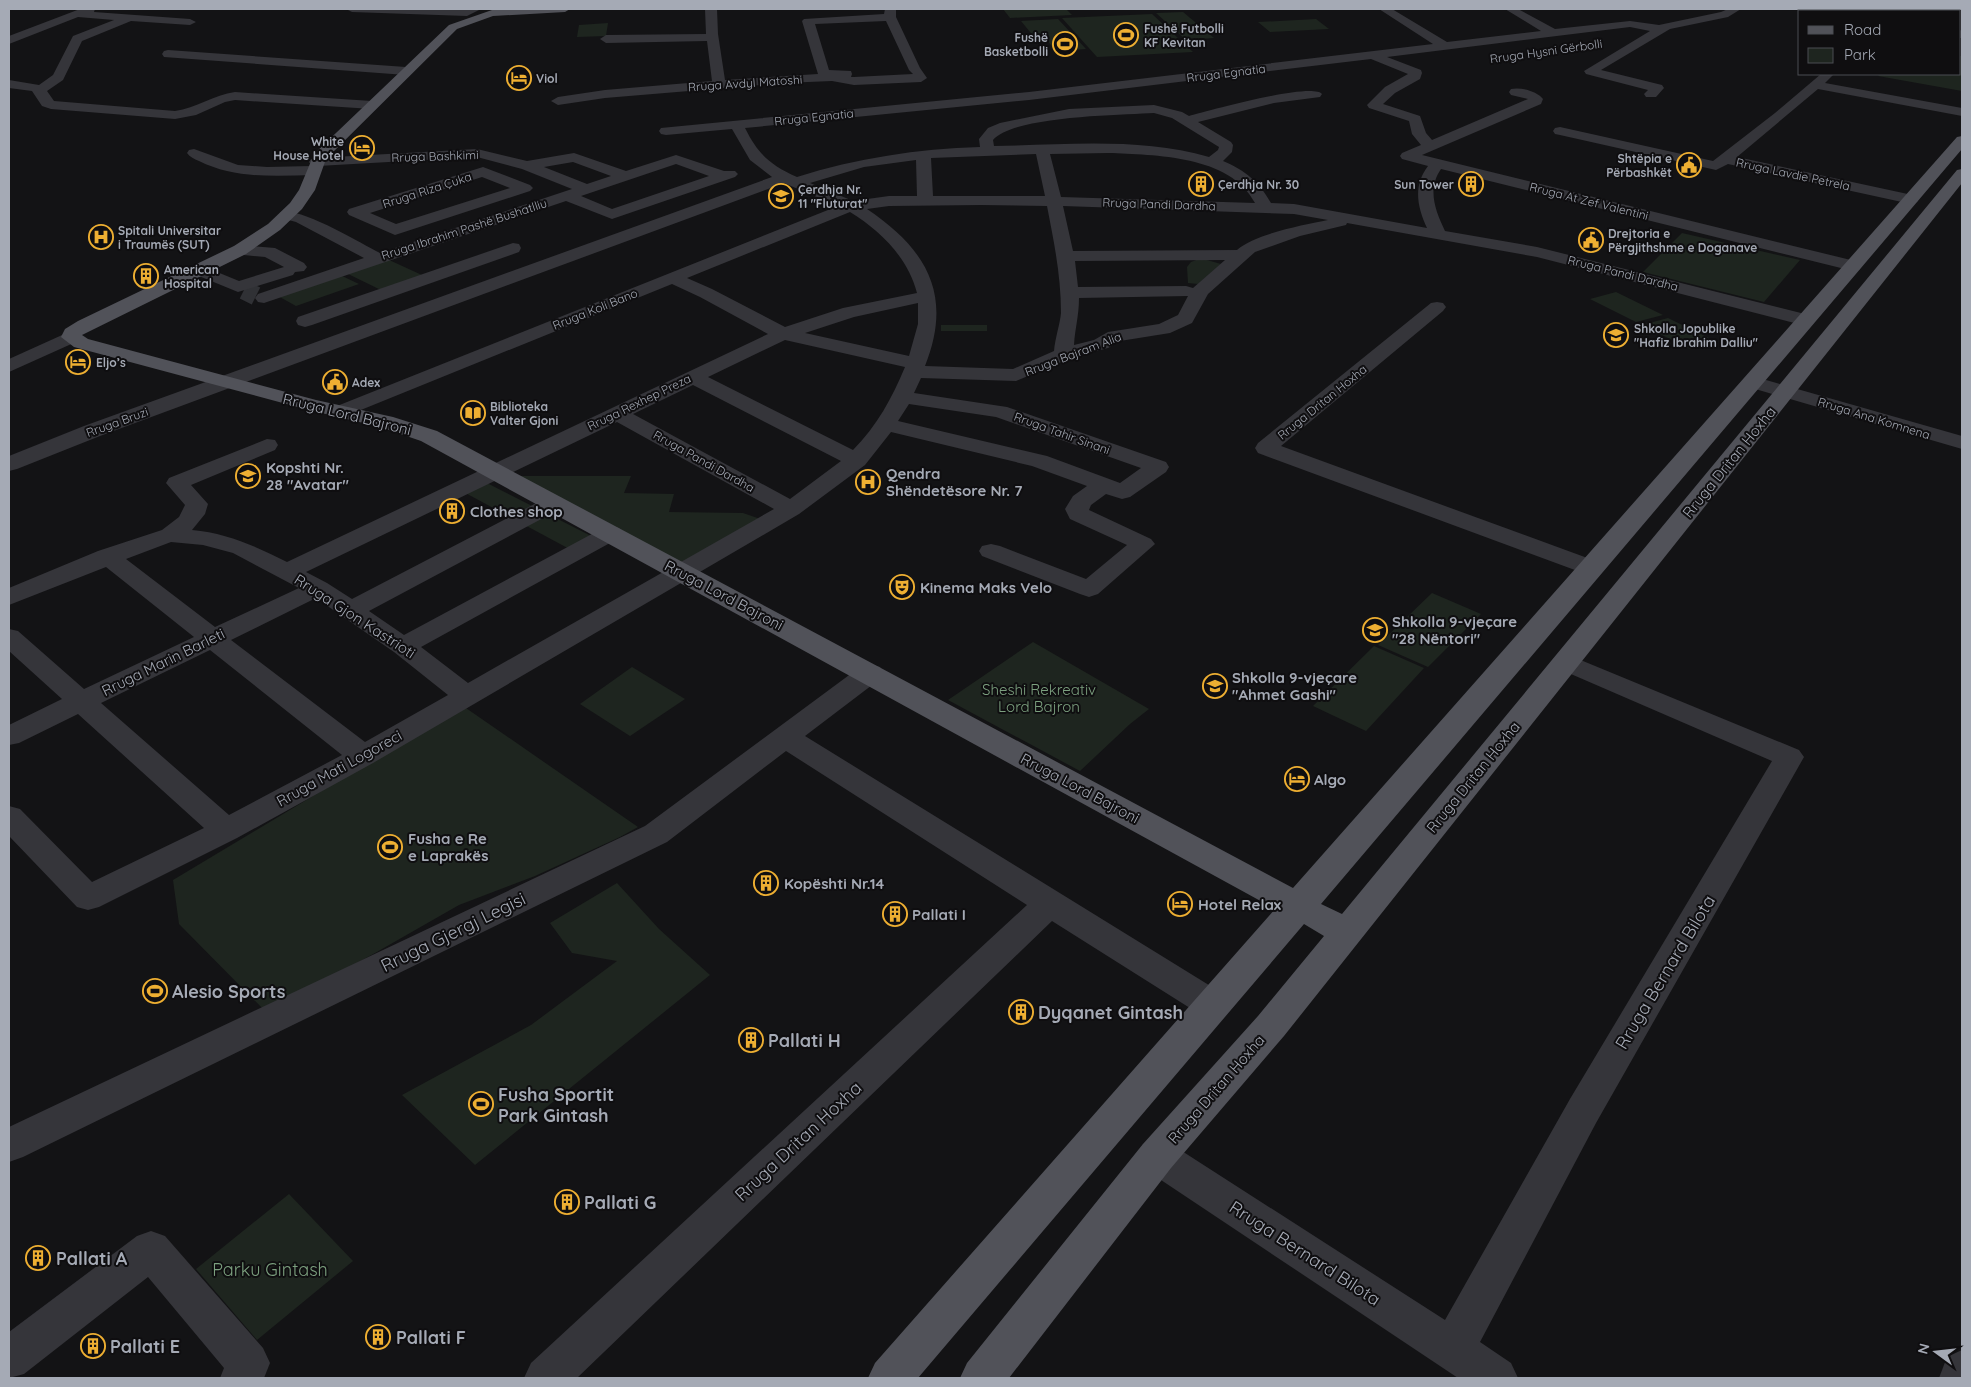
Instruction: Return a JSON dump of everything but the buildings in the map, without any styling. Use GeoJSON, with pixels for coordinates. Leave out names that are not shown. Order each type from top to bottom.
{"type":"FeatureCollection","features":[{"type":"Feature","properties":{"kind":"main road"},"geometry":{"type":"LineString","coordinates":[[71,337],[72,333],[85,325],[200,270],[258,239],[287,215],[307,190],[315,166],[372,105],[453,27],[474,13],[566,9]]}},
{"type":"Feature","properties":{"kind":"main road"},"geometry":{"type":"LineString","coordinates":[[890,1378],[1962,140]]}},
{"type":"Feature","properties":{"kind":"main road","name":"Rruga Dritan Hoxha"},"geometry":{"type":"LineString","coordinates":[[982,1378],[1157,1156],[1271,1026],[1961,177]]}},
{"type":"Feature","properties":{"kind":"main road","name":"Rruga Lord Bajroni"},"geometry":{"type":"LineString","coordinates":[[71,337],[81,343],[339,412],[414,430],[611,533],[1346,932]]}},
{"type":"Feature","properties":{"kind":"street"},"geometry":{"type":"LineString","coordinates":[[9,33],[44,20],[75,11],[90,9]]}},
{"type":"Feature","properties":{"kind":"street"},"geometry":{"type":"LineString","coordinates":[[352,9],[474,13]]}},
{"type":"Feature","properties":{"kind":"street"},"geometry":{"type":"LineString","coordinates":[[711,9],[712,37],[720,84]]}},
{"type":"Feature","properties":{"kind":"street"},"geometry":{"type":"LineString","coordinates":[[1384,9],[1445,46]]}},
{"type":"Feature","properties":{"kind":"street"},"geometry":{"type":"LineString","coordinates":[[1510,9],[1553,33]]}},
{"type":"Feature","properties":{"kind":"street","name":"Rruga Hysni Gërbolli"},"geometry":{"type":"LineString","coordinates":[[1651,94],[1657,88],[1590,71],[1671,25],[1724,15],[1736,9]]}},
{"type":"Feature","properties":{"kind":"street"},"geometry":{"type":"LineString","coordinates":[[9,40],[75,11],[190,22]]}},
{"type":"Feature","properties":{"kind":"street","name":"Rruga Avdyl Matoshi"},"geometry":{"type":"LineString","coordinates":[[558,101],[605,94],[810,78],[832,77],[854,81],[921,78],[918,71],[915,70],[890,13],[808,20],[823,72],[834,74],[915,70]]}},
{"type":"Feature","properties":{"kind":"street"},"geometry":{"type":"LineString","coordinates":[[40,90],[58,76],[77,38],[130,17]]}},
{"type":"Feature","properties":{"kind":"street"},"geometry":{"type":"LineString","coordinates":[[31,19],[44,20]]}},
{"type":"Feature","properties":{"kind":"street"},"geometry":{"type":"LineString","coordinates":[[1568,22],[1582,30]]}},
{"type":"Feature","properties":{"kind":"street","name":"Rruga Egnatia"},"geometry":{"type":"LineString","coordinates":[[666,130],[691,128],[740,132],[1040,94],[1630,24],[1662,29]]}},
{"type":"Feature","properties":{"kind":"street"},"geometry":{"type":"LineString","coordinates":[[606,39],[712,37]]}},
{"type":"Feature","properties":{"kind":"street","name":"Rruga Hysni Gërbolli"},"geometry":{"type":"LineString","coordinates":[[1618,42],[1640,42]]}},
{"type":"Feature","properties":{"kind":"street","name":"Rruga Egnatia"},"geometry":{"type":"LineString","coordinates":[[1412,50],[1438,60]]}},
{"type":"Feature","properties":{"kind":"street"},"geometry":{"type":"LineString","coordinates":[[168,54],[406,71]]}},
{"type":"Feature","properties":{"kind":"street"},"geometry":{"type":"LineString","coordinates":[[1372,56],[1416,73],[1415,76],[1390,90],[1374,105],[1415,119],[1419,134],[1430,147]]}},
{"type":"Feature","properties":{"kind":"street"},"geometry":{"type":"LineString","coordinates":[[1726,159],[1827,75]]}},
{"type":"Feature","properties":{"kind":"street"},"geometry":{"type":"LineString","coordinates":[[9,84],[32,86],[40,90],[44,94],[47,103],[51,105],[175,115],[191,112],[222,98],[235,96],[372,105]]}},
{"type":"Feature","properties":{"kind":"street"},"geometry":{"type":"LineString","coordinates":[[1815,85],[1962,112]]}},
{"type":"Feature","properties":{"kind":"street","name":"Rruga At Zef Valentini"},"geometry":{"type":"LineString","coordinates":[[1516,92],[1532,96],[1536,101],[1407,156],[1853,266]]}},
{"type":"Feature","properties":{"kind":"street"},"geometry":{"type":"LineString","coordinates":[[1040,94],[1069,113]]}},
{"type":"Feature","properties":{"kind":"street"},"geometry":{"type":"LineString","coordinates":[[1186,121],[1274,99],[1315,94]]}},
{"type":"Feature","properties":{"kind":"street"},"geometry":{"type":"LineString","coordinates":[[988,151],[986,139],[998,129],[1069,113],[1154,109],[1169,112],[1226,145],[1225,152],[1211,163]]}},
{"type":"Feature","properties":{"kind":"street"},"geometry":{"type":"LineString","coordinates":[[606,169],[689,144],[691,128]]}},
{"type":"Feature","properties":{"kind":"street","name":"Rruga Lavdie Petrela"},"geometry":{"type":"LineString","coordinates":[[1560,131],[1716,166],[1726,159],[1911,199]]}},
{"type":"Feature","properties":{"kind":"street"},"geometry":{"type":"LineString","coordinates":[[682,572],[791,509],[834,479],[857,460],[873,444],[887,425],[916,368],[927,330],[928,296],[923,277],[906,252],[877,224],[851,206],[763,165],[740,132],[724,140]]}},
{"type":"Feature","properties":{"kind":"street"},"geometry":{"type":"LineString","coordinates":[[1042,150],[1066,256],[1070,316],[1064,354]]}},
{"type":"Feature","properties":{"kind":"street"},"geometry":{"type":"LineString","coordinates":[[225,382],[548,264],[792,179],[873,162],[923,155],[988,151],[1148,151],[1170,153],[1211,163],[1241,176],[1259,195],[1265,208]]}},
{"type":"Feature","properties":{"kind":"street","name":"Rruga Bashkimi"},"geometry":{"type":"LineString","coordinates":[[194,153],[222,166],[240,171],[467,152],[485,154],[527,166],[574,157],[626,176]]}},
{"type":"Feature","properties":{"kind":"street"},"geometry":{"type":"LineString","coordinates":[[923,155],[925,200]]}},
{"type":"Feature","properties":{"kind":"street"},"geometry":{"type":"LineString","coordinates":[[586,189],[678,159],[723,176]]}},
{"type":"Feature","properties":{"kind":"street"},"geometry":{"type":"LineString","coordinates":[[1437,164],[1426,182],[1424,194],[1429,215],[1438,234]]}},
{"type":"Feature","properties":{"kind":"street"},"geometry":{"type":"LineString","coordinates":[[566,196],[612,214],[723,176],[763,165]]}},
{"type":"Feature","properties":{"kind":"street","name":"Rruga Ibrahim Pashë Bushatlliu"},"geometry":{"type":"LineString","coordinates":[[527,166],[586,189]]}},
{"type":"Feature","properties":{"kind":"street","name":"Rruga Riza Çuka"},"geometry":{"type":"LineString","coordinates":[[439,217],[525,188],[483,172],[355,212],[395,230],[439,217],[548,264]]}},
{"type":"Feature","properties":{"kind":"street","name":"Rruga Ibrahim Pashë Bushatlliu"},"geometry":{"type":"LineString","coordinates":[[287,215],[301,218],[326,233],[379,259],[586,189]]}},
{"type":"Feature","properties":{"kind":"street","name":"Rruga Pandi Dardha"},"geometry":{"type":"LineString","coordinates":[[851,206],[889,201],[925,200],[1053,201],[1301,210],[1354,218],[1565,258],[1806,320]]}},
{"type":"Feature","properties":{"kind":"street","name":"Rruga Koli Bano"},"geometry":{"type":"LineString","coordinates":[[339,412],[851,206]]}},
{"type":"Feature","properties":{"kind":"street","name":"Rruga Bajram Alia"},"geometry":{"type":"LineString","coordinates":[[916,368],[1016,375],[1064,354],[1101,344],[1124,333],[1163,329],[1180,323],[1190,313],[1189,299],[1226,270],[1239,255],[1254,245],[1295,232],[1354,218]]}},
{"type":"Feature","properties":{"kind":"street"},"geometry":{"type":"LineString","coordinates":[[200,270],[305,321],[513,248]]}},
{"type":"Feature","properties":{"kind":"street"},"geometry":{"type":"LineString","coordinates":[[240,250],[269,252],[298,267],[250,293]]}},
{"type":"Feature","properties":{"kind":"street"},"geometry":{"type":"LineString","coordinates":[[1066,256],[1239,255]]}},
{"type":"Feature","properties":{"kind":"street"},"geometry":{"type":"LineString","coordinates":[[1069,293],[1189,299],[1174,256]]}},
{"type":"Feature","properties":{"kind":"street"},"geometry":{"type":"LineString","coordinates":[[250,293],[379,259]]}},
{"type":"Feature","properties":{"kind":"street"},"geometry":{"type":"LineString","coordinates":[[672,278],[706,293],[783,334],[916,368]]}},
{"type":"Feature","properties":{"kind":"street","name":"Rruga Rexhep Preza"},"geometry":{"type":"LineString","coordinates":[[287,572],[692,376],[783,334],[850,312],[928,296]]}},
{"type":"Feature","properties":{"kind":"street","name":"Rruga Dritan Hoxha"},"geometry":{"type":"LineString","coordinates":[[1437,307],[1266,448],[1592,568]]}},
{"type":"Feature","properties":{"kind":"street"},"geometry":{"type":"LineString","coordinates":[[305,321],[306,327],[335,342]]}},
{"type":"Feature","properties":{"kind":"street"},"geometry":{"type":"LineString","coordinates":[[9,366],[71,337]]}},
{"type":"Feature","properties":{"kind":"street"},"geometry":{"type":"LineString","coordinates":[[692,376],[857,460]]}},
{"type":"Feature","properties":{"kind":"street","name":"Rruga Bruzi"},"geometry":{"type":"LineString","coordinates":[[9,464],[225,382]]}},
{"type":"Feature","properties":{"kind":"street","name":"Rruga Ana Komnena"},"geometry":{"type":"LineString","coordinates":[[1752,382],[1962,443]]}},
{"type":"Feature","properties":{"kind":"street","name":"Rruga Tahir Sinani"},"geometry":{"type":"LineString","coordinates":[[887,425],[1022,456],[1122,492],[1158,467],[1000,411],[902,397]]}},
{"type":"Feature","properties":{"kind":"street","name":"Rruga Pandi Dardha"},"geometry":{"type":"LineString","coordinates":[[616,413],[791,509]]}},
{"type":"Feature","properties":{"kind":"street"},"geometry":{"type":"LineString","coordinates":[[170,535],[189,522],[196,512],[198,504],[177,483],[267,445]]}},
{"type":"Feature","properties":{"kind":"street"},"geometry":{"type":"LineString","coordinates":[[991,551],[1089,589],[1143,544],[1078,514],[1077,509],[1081,501],[1104,485]]}},
{"type":"Feature","properties":{"kind":"street"},"geometry":{"type":"LineString","coordinates":[[351,610],[554,503]]}},
{"type":"Feature","properties":{"kind":"street"},"geometry":{"type":"LineString","coordinates":[[403,646],[611,533]]}},
{"type":"Feature","properties":{"kind":"street","name":"Rruga Gjon Kastrioti"},"geometry":{"type":"LineString","coordinates":[[9,597],[107,556],[170,535],[204,538],[240,548],[318,588],[403,646],[468,696]]}},
{"type":"Feature","properties":{"kind":"street"},"geometry":{"type":"LineString","coordinates":[[107,556],[363,756]]}},
{"type":"Feature","properties":{"kind":"street","name":"Rruga Mati Logoreci"},"geometry":{"type":"LineString","coordinates":[[9,817],[88,898],[226,830],[363,756],[682,572]]}},
{"type":"Feature","properties":{"kind":"street","name":"Rruga Marin Barleti"},"geometry":{"type":"LineString","coordinates":[[9,736],[318,588]]}},
{"type":"Feature","properties":{"kind":"street"},"geometry":{"type":"LineString","coordinates":[[9,637],[226,830]]}},
{"type":"Feature","properties":{"kind":"street","name":"Rruga Bernard Bilota"},"geometry":{"type":"LineString","coordinates":[[1452,1350],[1587,1104],[1669,962],[1729,866],[1790,758],[1566,662]]}},
{"type":"Feature","properties":{"kind":"street","name":"Rruga Gjergj Legisi"},"geometry":{"type":"LineString","coordinates":[[9,1145],[656,834],[870,673]]}},
{"type":"Feature","properties":{"kind":"street"},"geometry":{"type":"LineString","coordinates":[[786,738],[1213,1005]]}},
{"type":"Feature","properties":{"kind":"street","name":"Rruga Dritan Hoxha"},"geometry":{"type":"LineString","coordinates":[[546,1378],[1050,903]]}},
{"type":"Feature","properties":{"kind":"street","name":"Rruga Bernard Bilota"},"geometry":{"type":"LineString","coordinates":[[1157,1156],[1496,1378]]}},
{"type":"Feature","properties":{"kind":"street"},"geometry":{"type":"LineString","coordinates":[[9,1359],[151,1250],[248,1363],[242,1378]]}},
{"type":"Feature","properties":{"kind":"street"},"geometry":{"type":"LineString","coordinates":[[1961,1378],[1962,1372]]}},
{"type":"Feature","properties":{"kind":"green space"},"geometry":{"type":"Polygon","coordinates":[[[1003,9],[1066,9],[1072,15],[1010,18],[1003,9]]]}},
{"type":"Feature","properties":{"kind":"green space"},"geometry":{"type":"Polygon","coordinates":[[[1183,12],[1214,38],[1186,40],[1156,13],[1183,12]]]}},
{"type":"Feature","properties":{"kind":"green space","name":"Fushë Futbolli KF Kevitan"},"geometry":{"type":"Polygon","coordinates":[[[1152,14],[1193,52],[1097,57],[1062,18],[1152,14]]]}},
{"type":"Feature","properties":{"kind":"green space"},"geometry":{"type":"Polygon","coordinates":[[[1058,19],[1086,49],[1056,51],[1045,38],[1035,38],[1021,21],[1058,19]]]}},
{"type":"Feature","properties":{"kind":"green space"},"geometry":{"type":"Polygon","coordinates":[[[1316,19],[1329,29],[1270,32],[1258,22],[1316,19]]]}},
{"type":"Feature","properties":{"kind":"green space"},"geometry":{"type":"Polygon","coordinates":[[[608,23],[606,36],[577,37],[579,25],[608,23]]]}},
{"type":"Feature","properties":{"kind":"green space"},"geometry":{"type":"Polygon","coordinates":[[[1962,56],[1962,91],[1878,76],[1961,75],[1962,56]]]}},
{"type":"Feature","properties":{"kind":"green space"},"geometry":{"type":"Polygon","coordinates":[[[1682,233],[1800,260],[1764,302],[1643,272],[1682,233]]]}},
{"type":"Feature","properties":{"kind":"green space"},"geometry":{"type":"Polygon","coordinates":[[[387,259],[424,276],[383,291],[346,273],[387,259]]]}},
{"type":"Feature","properties":{"kind":"green space"},"geometry":{"type":"Polygon","coordinates":[[[1196,260],[1207,260],[1221,264],[1198,284],[1188,283],[1187,267],[1196,260]]]}},
{"type":"Feature","properties":{"kind":"green space"},"geometry":{"type":"Polygon","coordinates":[[[340,275],[359,284],[296,306],[278,296],[340,275]]]}},
{"type":"Feature","properties":{"kind":"green space"},"geometry":{"type":"Polygon","coordinates":[[[1616,292],[1663,315],[1636,322],[1590,299],[1616,292]]]}},
{"type":"Feature","properties":{"kind":"green space"},"geometry":{"type":"Polygon","coordinates":[[[1668,318],[1717,342],[1690,349],[1642,325],[1668,318]]]}},
{"type":"Feature","properties":{"kind":"green space"},"geometry":{"type":"Polygon","coordinates":[[[941,325],[987,325],[987,331],[941,331],[941,325]]]}},
{"type":"Feature","properties":{"kind":"green space"},"geometry":{"type":"Polygon","coordinates":[[[505,476],[631,476],[624,493],[674,494],[669,512],[743,513],[769,522],[682,572],[505,476]]]}},
{"type":"Feature","properties":{"kind":"green space"},"geometry":{"type":"Polygon","coordinates":[[[479,479],[599,540],[575,552],[458,489],[479,479]]]}},
{"type":"Feature","properties":{"kind":"green space"},"geometry":{"type":"Polygon","coordinates":[[[1432,593],[1481,614],[1428,667],[1378,645],[1432,593]]]}},
{"type":"Feature","properties":{"kind":"green space","name":"Sheshi Rekreativ Lord Bajron"},"geometry":{"type":"Polygon","coordinates":[[[1033,642],[1149,709],[1130,724],[1080,771],[948,700],[1033,642]]]}},
{"type":"Feature","properties":{"kind":"green space"},"geometry":{"type":"Polygon","coordinates":[[[1374,646],[1424,668],[1366,731],[1313,706],[1374,646]]]}},
{"type":"Feature","properties":{"kind":"green space"},"geometry":{"type":"Polygon","coordinates":[[[632,667],[685,699],[630,736],[580,704],[632,667]]]}},
{"type":"Feature","properties":{"kind":"green space","name":"Fusha e Re e Laprakës"},"geometry":{"type":"Polygon","coordinates":[[[463,706],[638,827],[535,876],[459,905],[266,1012],[179,924],[173,880],[463,706]]]}},
{"type":"Feature","properties":{"kind":"green space"},"geometry":{"type":"Polygon","coordinates":[[[617,883],[659,929],[710,975],[475,1165],[402,1095],[531,1025],[617,961],[572,953],[550,923],[617,883]]]}},
{"type":"Feature","properties":{"kind":"green space","name":"Parku Gintash"},"geometry":{"type":"Polygon","coordinates":[[[289,1194],[353,1261],[257,1340],[196,1269],[289,1194]]]}},
{"type":"Feature","properties":{"kind":"tunnel"},"geometry":{"type":"LineString","coordinates":[[244,290],[256,296]]}},
{"type":"Feature","properties":{"kind":"place","name":"Fushë Futbolli KF Kevitan"},"geometry":{"type":"Point","coordinates":[1126,35]}},
{"type":"Feature","properties":{"kind":"place","name":"Fushë Basketbolli"},"geometry":{"type":"Point","coordinates":[1065,44]}},
{"type":"Feature","properties":{"kind":"place","name":"Viol"},"geometry":{"type":"Point","coordinates":[519,78]}},
{"type":"Feature","properties":{"kind":"place","name":"White House Hotel"},"geometry":{"type":"Point","coordinates":[362,148]}},
{"type":"Feature","properties":{"kind":"place","name":"Shtëpia e Përbashkët"},"geometry":{"type":"Point","coordinates":[1689,165]}},
{"type":"Feature","properties":{"kind":"place","name":"Çerdhja Nr. 30"},"geometry":{"type":"Point","coordinates":[1201,184]}},
{"type":"Feature","properties":{"kind":"place","name":"Sun Tower"},"geometry":{"type":"Point","coordinates":[1471,184]}},
{"type":"Feature","properties":{"kind":"place","name":"Çerdhja Nr. 11 \"Fluturat\""},"geometry":{"type":"Point","coordinates":[781,196]}},
{"type":"Feature","properties":{"kind":"place","name":"Spitali Universitar i Traumës (SUT)"},"geometry":{"type":"Point","coordinates":[101,237]}},
{"type":"Feature","properties":{"kind":"place","name":"Drejtoria e Përgjithshme e Doganave"},"geometry":{"type":"Point","coordinates":[1591,240]}},
{"type":"Feature","properties":{"kind":"place","name":"American Hospital"},"geometry":{"type":"Point","coordinates":[146,276]}},
{"type":"Feature","properties":{"kind":"place","name":"Shkolla Jopublike \"Hafiz Ibrahim Dalliu\""},"geometry":{"type":"Point","coordinates":[1616,335]}},
{"type":"Feature","properties":{"kind":"place","name":"Eljo’s"},"geometry":{"type":"Point","coordinates":[78,362]}},
{"type":"Feature","properties":{"kind":"place","name":"Adex"},"geometry":{"type":"Point","coordinates":[335,382]}},
{"type":"Feature","properties":{"kind":"place","name":"Biblioteka Valter Gjoni"},"geometry":{"type":"Point","coordinates":[473,413]}},
{"type":"Feature","properties":{"kind":"place","name":"Kopshti Nr. 28 \"Avatar\""},"geometry":{"type":"Point","coordinates":[248,476]}},
{"type":"Feature","properties":{"kind":"place","name":"Qendra Shëndetësore Nr. 7"},"geometry":{"type":"Point","coordinates":[868,482]}},
{"type":"Feature","properties":{"kind":"place","name":"Clothes shop"},"geometry":{"type":"Point","coordinates":[452,511]}},
{"type":"Feature","properties":{"kind":"place","name":"Kinema Maks Velo"},"geometry":{"type":"Point","coordinates":[902,587]}},
{"type":"Feature","properties":{"kind":"place","name":"Shkolla 9-vjeçare \"28 Nëntori\""},"geometry":{"type":"Point","coordinates":[1375,630]}},
{"type":"Feature","properties":{"kind":"place","name":"Shkolla 9-vjeçare \"Ahmet Gashi\""},"geometry":{"type":"Point","coordinates":[1215,686]}},
{"type":"Feature","properties":{"kind":"place","name":"Algo"},"geometry":{"type":"Point","coordinates":[1297,779]}},
{"type":"Feature","properties":{"kind":"place","name":"Fusha e Re e Laprakës"},"geometry":{"type":"Point","coordinates":[390,847]}},
{"type":"Feature","properties":{"kind":"place","name":"Kopështi Nr.14"},"geometry":{"type":"Point","coordinates":[766,883]}},
{"type":"Feature","properties":{"kind":"place","name":"Hotel Relax"},"geometry":{"type":"Point","coordinates":[1180,904]}},
{"type":"Feature","properties":{"kind":"place","name":"Pallati I"},"geometry":{"type":"Point","coordinates":[895,914]}},
{"type":"Feature","properties":{"kind":"place","name":"Alesio Sports"},"geometry":{"type":"Point","coordinates":[155,991]}},
{"type":"Feature","properties":{"kind":"place","name":"Dyqanet Gintash"},"geometry":{"type":"Point","coordinates":[1021,1012]}},
{"type":"Feature","properties":{"kind":"place","name":"Pallati H"},"geometry":{"type":"Point","coordinates":[751,1040]}},
{"type":"Feature","properties":{"kind":"place","name":"Fusha Sportit Park Gintash"},"geometry":{"type":"Point","coordinates":[481,1104]}},
{"type":"Feature","properties":{"kind":"place","name":"Pallati G"},"geometry":{"type":"Point","coordinates":[567,1202]}},
{"type":"Feature","properties":{"kind":"place","name":"Pallati A"},"geometry":{"type":"Point","coordinates":[38,1258]}},
{"type":"Feature","properties":{"kind":"place","name":"Pallati F"},"geometry":{"type":"Point","coordinates":[378,1337]}},
{"type":"Feature","properties":{"kind":"place","name":"Pallati E"},"geometry":{"type":"Point","coordinates":[93,1346]}}]}
